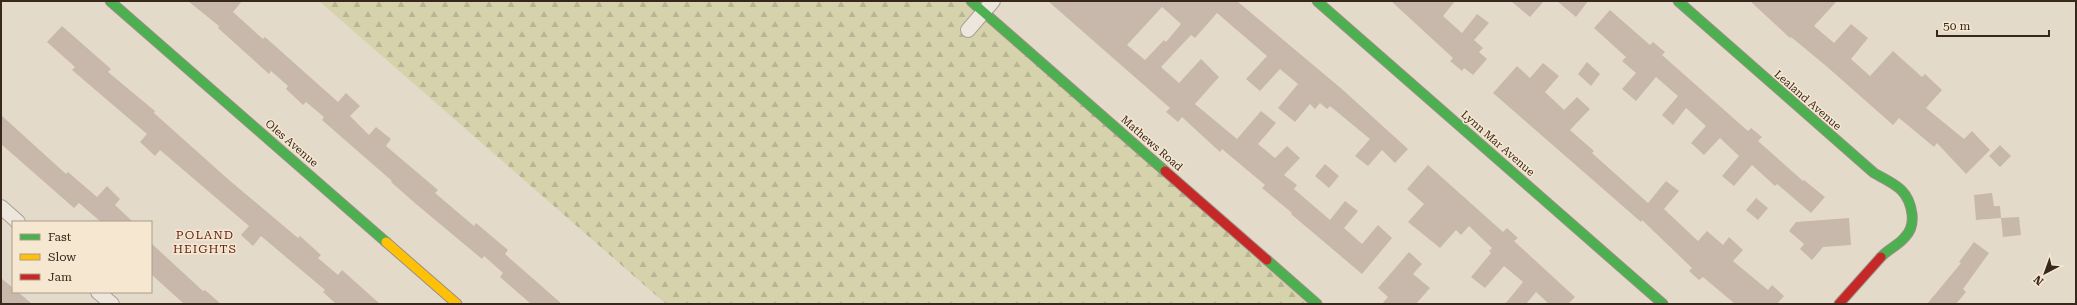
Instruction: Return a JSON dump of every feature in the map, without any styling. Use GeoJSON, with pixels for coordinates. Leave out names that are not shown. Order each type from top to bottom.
{"type":"FeatureCollection","features":[{"type":"Feature","properties":{"kind":"street","name":"Oles Avenue"},"geometry":{"type":"LineString","coordinates":[[110,1],[457,304]]}},
{"type":"Feature","properties":{"kind":"street","name":"Mathews Road"},"geometry":{"type":"LineString","coordinates":[[971,1],[988,6],[1318,304]]}},
{"type":"Feature","properties":{"kind":"street","name":"Lynn Mar Avenue"},"geometry":{"type":"LineString","coordinates":[[1317,1],[1663,304]]}},
{"type":"Feature","properties":{"kind":"street","name":"Lealand Avenue"},"geometry":{"type":"LineString","coordinates":[[1678,1],[1874,173],[1899,187],[1911,202],[1913,220],[1910,231],[1904,239],[1884,254],[1840,304]]}},
{"type":"Feature","properties":{"kind":"street"},"geometry":{"type":"LineString","coordinates":[[968,30],[988,6]]}},
{"type":"Feature","properties":{"kind":"street"},"geometry":{"type":"LineString","coordinates":[[1,207],[17,221]]}},
{"type":"Feature","properties":{"kind":"street"},"geometry":{"type":"LineString","coordinates":[[99,293],[112,304]]}},
{"type":"Feature","properties":{"kind":"green space"},"geometry":{"type":"Polygon","coordinates":[[[319,1],[971,1],[1317,304],[666,304],[319,1]]]}},
{"type":"Feature","properties":{"kind":"building"},"geometry":{"type":"Polygon","coordinates":[[[188,1],[242,1],[233,12],[263,39],[265,37],[338,102],[346,93],[360,106],[350,116],[369,135],[376,127],[391,139],[386,146],[438,190],[435,193],[474,226],[476,223],[508,250],[505,254],[562,304],[531,304],[500,277],[503,273],[484,256],[482,259],[416,204],[322,120],[324,117],[306,102],[303,105],[286,89],[288,86],[271,71],[269,74],[218,28],[219,26],[188,1]]]}},
{"type":"Feature","properties":{"kind":"building"},"geometry":{"type":"Polygon","coordinates":[[[1048,1],[1237,1],[1343,90],[1408,149],[1395,163],[1382,150],[1368,166],[1355,156],[1370,139],[1330,106],[1327,109],[1320,103],[1315,109],[1310,104],[1295,122],[1278,108],[1298,84],[1280,69],[1260,91],[1246,79],[1267,56],[1217,13],[1195,38],[1191,35],[1161,67],[1179,83],[1201,59],[1219,77],[1195,104],[1237,139],[1261,111],[1276,123],[1258,144],[1275,158],[1287,146],[1300,158],[1284,175],[1297,185],[1294,189],[1330,220],[1345,201],[1358,211],[1344,228],[1362,244],[1378,225],[1392,238],[1362,274],[1291,214],[1292,213],[1262,188],[1265,185],[1222,149],[1220,152],[1182,117],[1178,122],[1166,112],[1170,108],[1048,1]],[[1162,7],[1127,45],[1145,60],[1164,40],[1166,42],[1181,24],[1162,7]]]}},
{"type":"Feature","properties":{"kind":"building"},"geometry":{"type":"Polygon","coordinates":[[[1391,1],[1455,1],[1443,16],[1462,33],[1477,14],[1489,23],[1474,40],[1483,48],[1479,52],[1487,59],[1473,75],[1464,68],[1462,71],[1450,61],[1453,58],[1391,1]]]}},
{"type":"Feature","properties":{"kind":"building"},"geometry":{"type":"Polygon","coordinates":[[[1511,1],[1544,1],[1530,17],[1511,1]]]}},
{"type":"Feature","properties":{"kind":"building"},"geometry":{"type":"Polygon","coordinates":[[[1557,1],[1588,1],[1576,17],[1557,1]]]}},
{"type":"Feature","properties":{"kind":"building"},"geometry":{"type":"Polygon","coordinates":[[[1750,1],[1837,1],[1814,26],[1834,43],[1851,24],[1868,38],[1851,59],[1870,76],[1893,51],[1922,77],[1925,74],[1942,90],[1926,108],[1964,139],[1972,131],[1990,150],[1966,174],[1937,143],[1934,147],[1899,118],[1893,125],[1825,65],[1791,37],[1790,38],[1750,1]]]}},
{"type":"Feature","properties":{"kind":"building"},"geometry":{"type":"Polygon","coordinates":[[[1610,10],[1650,45],[1653,42],[1665,52],[1662,55],[1748,131],[1751,128],[1762,137],[1758,141],[1803,181],[1804,180],[1825,197],[1811,213],[1777,184],[1775,186],[1752,165],[1734,186],[1722,176],[1739,156],[1720,138],[1704,155],[1691,143],[1706,126],[1686,108],[1673,125],[1662,115],[1678,96],[1656,77],[1636,101],[1622,89],[1636,73],[1622,61],[1626,57],[1594,28],[1610,10]]]}},
{"type":"Feature","properties":{"kind":"building"},"geometry":{"type":"Polygon","coordinates":[[[62,26],[111,69],[108,72],[155,111],[154,113],[229,180],[298,238],[300,236],[321,255],[318,258],[338,275],[342,270],[380,304],[336,304],[323,292],[325,290],[261,236],[253,246],[241,235],[249,226],[160,150],[155,156],[140,142],[147,134],[72,70],[75,67],[47,42],[62,26]]]}},
{"type":"Feature","properties":{"kind":"building"},"geometry":{"type":"Polygon","coordinates":[[[1587,62],[1600,74],[1591,86],[1578,74],[1587,62]]]}},
{"type":"Feature","properties":{"kind":"building"},"geometry":{"type":"Polygon","coordinates":[[[1543,63],[1559,76],[1545,92],[1564,110],[1577,97],[1590,109],[1570,130],[1594,151],[1592,153],[1648,203],[1666,181],[1679,191],[1664,209],[1698,241],[1707,231],[1723,245],[1729,237],[1743,250],[1733,261],[1768,290],[1772,285],[1784,296],[1777,304],[1735,304],[1703,277],[1699,280],[1689,271],[1692,268],[1642,220],[1641,222],[1493,93],[1517,66],[1530,78],[1543,63]]]}},
{"type":"Feature","properties":{"kind":"building"},"geometry":{"type":"Polygon","coordinates":[[[1,115],[66,174],[68,172],[97,197],[107,186],[120,199],[115,205],[132,221],[100,221],[79,203],[74,208],[1,144],[1,115]]]}},
{"type":"Feature","properties":{"kind":"building"},"geometry":{"type":"Polygon","coordinates":[[[2000,145],[2011,156],[2000,167],[1989,156],[2000,145]]]}},
{"type":"Feature","properties":{"kind":"building"},"geometry":{"type":"Polygon","coordinates":[[[1325,164],[1339,176],[1329,188],[1315,176],[1325,164]]]}},
{"type":"Feature","properties":{"kind":"building"},"geometry":{"type":"Polygon","coordinates":[[[1428,165],[1503,232],[1507,228],[1518,238],[1514,241],[1575,297],[1568,304],[1549,304],[1536,292],[1526,304],[1505,304],[1523,282],[1504,266],[1485,288],[1471,277],[1491,253],[1489,251],[1492,248],[1469,226],[1461,235],[1456,230],[1440,248],[1408,222],[1424,204],[1407,189],[1428,165]]]}},
{"type":"Feature","properties":{"kind":"building"},"geometry":{"type":"Polygon","coordinates":[[[1992,193],[1994,206],[2000,206],[2001,218],[1976,220],[1974,195],[1992,193]]]}},
{"type":"Feature","properties":{"kind":"building"},"geometry":{"type":"Polygon","coordinates":[[[1756,198],[1768,208],[1758,220],[1746,210],[1756,198]]]}},
{"type":"Feature","properties":{"kind":"building"},"geometry":{"type":"Polygon","coordinates":[[[2019,217],[2021,235],[2003,237],[2001,218],[2019,217]]]}},
{"type":"Feature","properties":{"kind":"building"},"geometry":{"type":"Polygon","coordinates":[[[1849,218],[1851,245],[1823,247],[1812,260],[1800,249],[1804,244],[1789,231],[1796,222],[1849,218]]]}},
{"type":"Feature","properties":{"kind":"building"},"geometry":{"type":"Polygon","coordinates":[[[1974,242],[1989,253],[1963,289],[1966,292],[1956,304],[1927,304],[1961,263],[1959,262],[1974,242]]]}},
{"type":"Feature","properties":{"kind":"building"},"geometry":{"type":"Polygon","coordinates":[[[152,244],[203,291],[205,290],[221,304],[184,304],[152,275],[152,244]]]}},
{"type":"Feature","properties":{"kind":"building"},"geometry":{"type":"Polygon","coordinates":[[[1409,252],[1422,264],[1413,274],[1430,288],[1416,304],[1382,304],[1388,297],[1378,288],[1409,252]]]}},
{"type":"Feature","properties":{"kind":"building"},"geometry":{"type":"Polygon","coordinates":[[[1,278],[12,287],[12,293],[19,293],[32,304],[1,304],[1,278]]]}},
{"type":"Feature","properties":{"kind":"traffic: fast"},"geometry":{"type":"LineString","coordinates":[[110,1],[386,242]]}},
{"type":"Feature","properties":{"kind":"traffic: fast"},"geometry":{"type":"LineString","coordinates":[[971,1],[1165,171]]}},
{"type":"Feature","properties":{"kind":"traffic: fast"},"geometry":{"type":"LineString","coordinates":[[1317,1],[1663,304]]}},
{"type":"Feature","properties":{"kind":"traffic: fast"},"geometry":{"type":"LineString","coordinates":[[1678,1],[1874,173],[1894,184],[1904,193],[1910,206],[1912,224],[1903,240],[1881,257]]}},
{"type":"Feature","properties":{"kind":"traffic: fast"},"geometry":{"type":"LineString","coordinates":[[1267,260],[1317,304]]}},
{"type":"Feature","properties":{"kind":"traffic: slow"},"geometry":{"type":"LineString","coordinates":[[386,242],[457,304]]}},
{"type":"Feature","properties":{"kind":"traffic: jam"},"geometry":{"type":"LineString","coordinates":[[1165,171],[1267,260]]}},
{"type":"Feature","properties":{"kind":"traffic: jam"},"geometry":{"type":"LineString","coordinates":[[1839,304],[1881,257]]}},
{"type":"Feature","properties":{"kind":"district","name":"POLAND HEIGHTS"},"geometry":{"type":"Point","coordinates":[205,242]}}]}
